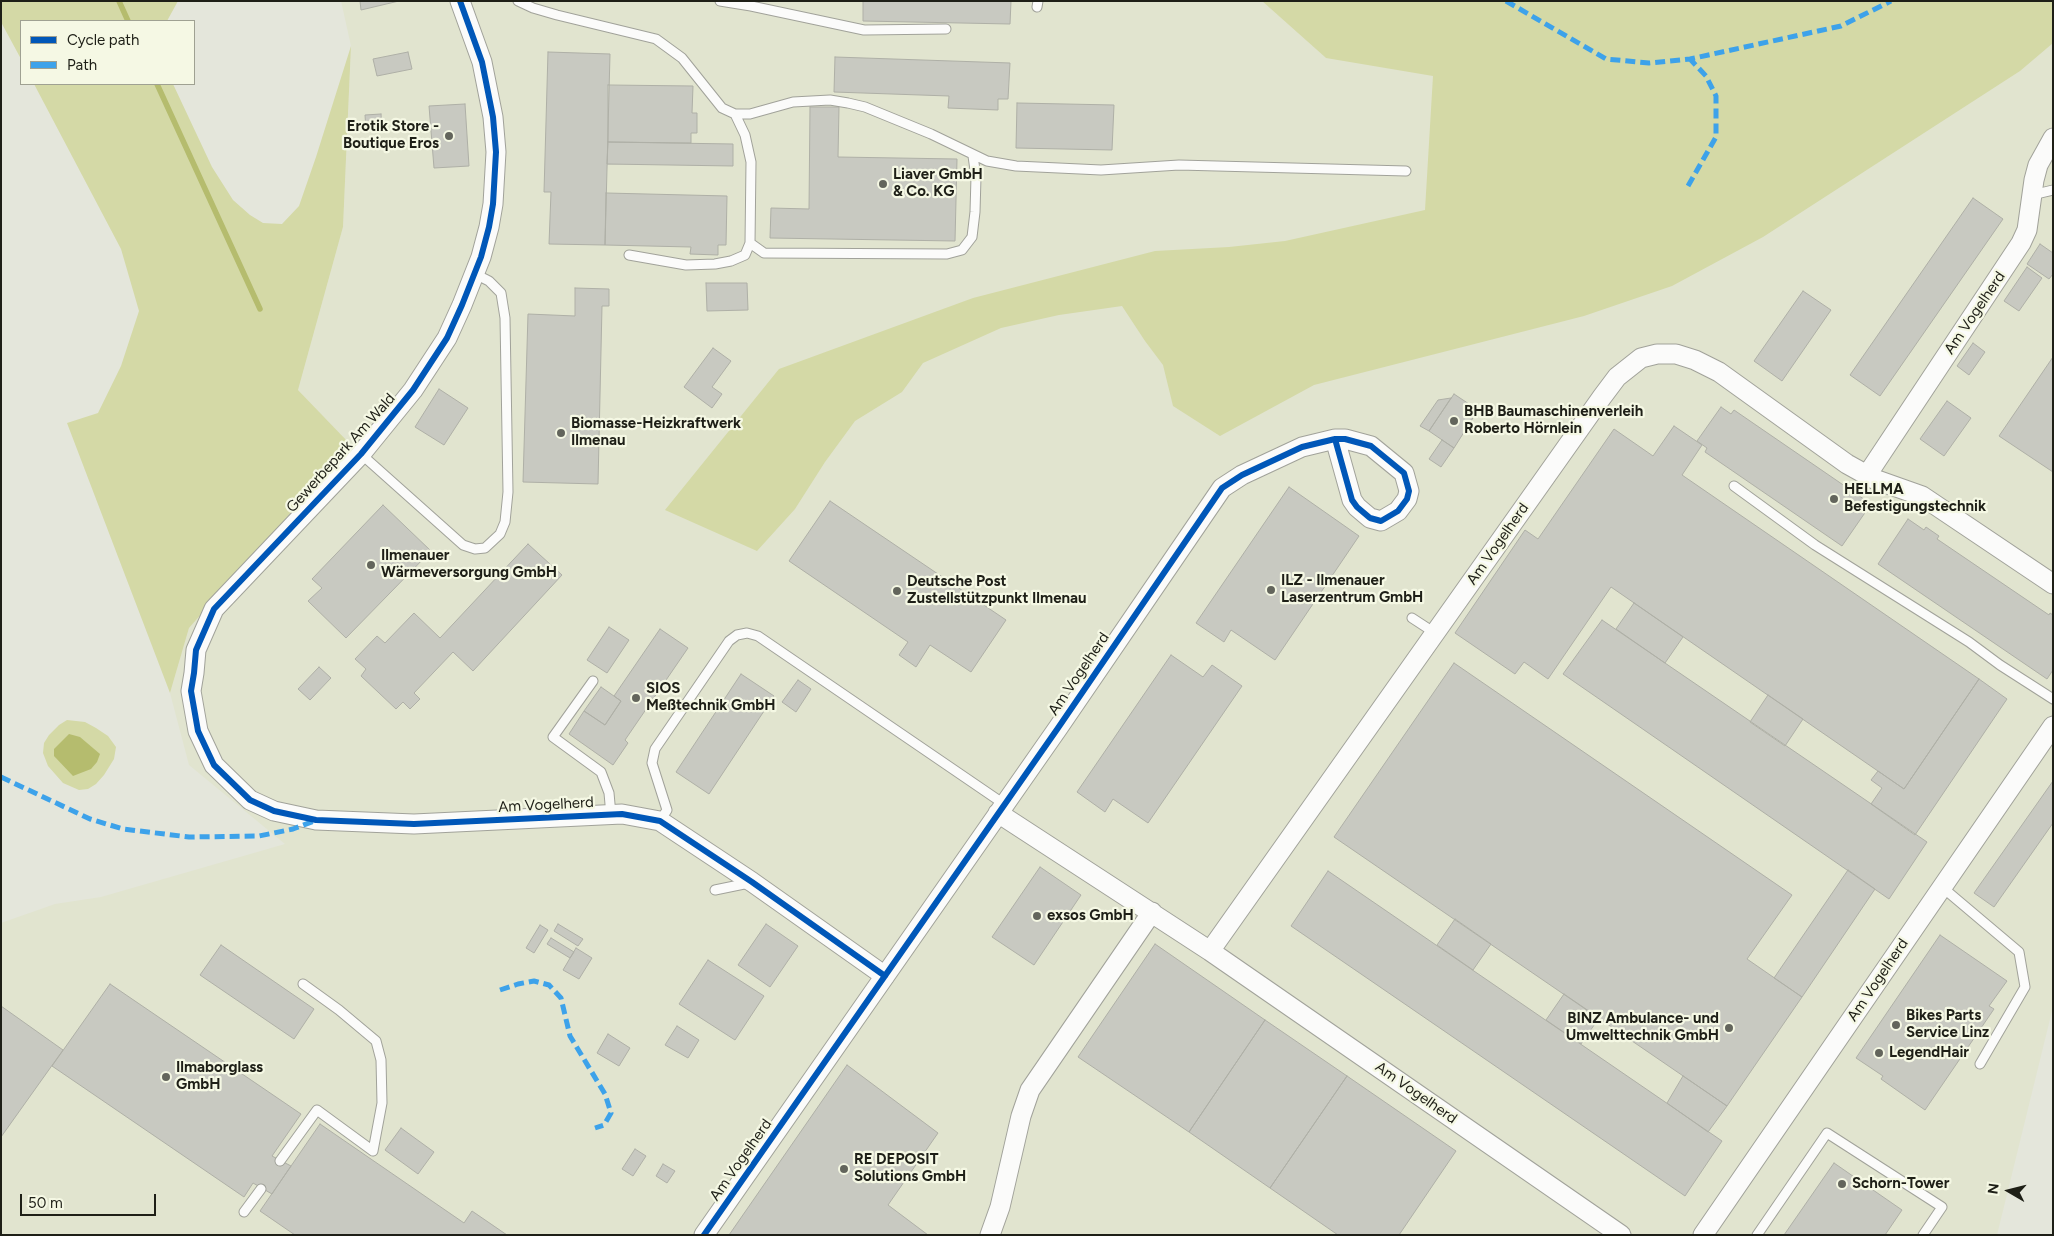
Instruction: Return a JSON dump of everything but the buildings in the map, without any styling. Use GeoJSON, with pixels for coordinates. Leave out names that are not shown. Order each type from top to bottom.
{"type":"FeatureCollection","features":[{"type":"Feature","properties":{"kind":"street","name":"Gewerbepark Am Wald"},"geometry":{"type":"LineString","coordinates":[[198,731],[191,691],[196,650],[214,609],[361,454],[413,390],[447,338],[475,274],[489,227],[496,152],[489,90],[482,62],[460,1]]}},
{"type":"Feature","properties":{"kind":"street","name":"Am Vogelherd"},"geometry":{"type":"LineString","coordinates":[[1867,476],[2022,243],[2027,230],[2038,165],[2053,138]]}},
{"type":"Feature","properties":{"kind":"street","name":"Am Vogelherd"},"geometry":{"type":"LineString","coordinates":[[1210,951],[1617,377],[1641,358],[1657,354],[1676,354],[1695,360],[1719,372],[1847,464],[1867,476],[1922,496],[2053,584]]}},
{"type":"Feature","properties":{"kind":"street","name":"Am Vogelherd"},"geometry":{"type":"LineString","coordinates":[[704,1235],[1222,488],[1242,475],[1302,447],[1335,438],[1358,441],[1371,446],[1404,473],[1409,491],[1407,499],[1398,511],[1380,521],[1370,518],[1357,507],[1352,500],[1335,438]]}},
{"type":"Feature","properties":{"kind":"street","name":"Am Vogelherd"},"geometry":{"type":"LineString","coordinates":[[1703,1235],[2053,726]]}},
{"type":"Feature","properties":{"kind":"street","name":"Am Vogelherd"},"geometry":{"type":"LineString","coordinates":[[198,731],[214,765],[229,781],[250,800],[274,811],[324,820],[413,827],[622,814],[660,821],[752,882],[884,976]]}},
{"type":"Feature","properties":{"kind":"street","name":"Am Vogelherd"},"geometry":{"type":"LineString","coordinates":[[1001,808],[1621,1235]]}},
{"type":"Feature","properties":{"kind":"street"},"geometry":{"type":"LineString","coordinates":[[990,1235],[1000,1207],[1021,1116],[1030,1090],[1152,912]]}},
{"type":"Feature","properties":{"kind":"lane"},"geometry":{"type":"LineString","coordinates":[[518,1],[556,15],[656,39],[682,58],[722,108],[735,114],[750,114],[793,102],[830,100],[848,103],[865,107],[931,134],[973,156],[987,161],[1016,166],[1101,170],[1179,165],[1406,171]]}},
{"type":"Feature","properties":{"kind":"lane"},"geometry":{"type":"LineString","coordinates":[[720,1],[864,30],[946,29]]}},
{"type":"Feature","properties":{"kind":"lane"},"geometry":{"type":"LineString","coordinates":[[751,6],[761,1]]}},
{"type":"Feature","properties":{"kind":"lane"},"geometry":{"type":"LineString","coordinates":[[629,255],[686,265],[715,264],[745,255],[750,243],[751,162],[745,135],[735,114]]}},
{"type":"Feature","properties":{"kind":"lane"},"geometry":{"type":"LineString","coordinates":[[750,243],[764,253],[947,254],[962,250],[972,237],[975,212],[976,176],[973,156]]}},
{"type":"Feature","properties":{"kind":"lane"},"geometry":{"type":"LineString","coordinates":[[2032,195],[2053,190]]}},
{"type":"Feature","properties":{"kind":"lane"},"geometry":{"type":"LineString","coordinates":[[361,454],[463,544],[475,549],[485,548],[500,534],[505,522],[508,492],[505,318],[501,293],[489,281],[475,274]]}},
{"type":"Feature","properties":{"kind":"lane"},"geometry":{"type":"LineString","coordinates":[[1734,486],[1815,545],[1969,642],[2000,665],[2053,699]]}},
{"type":"Feature","properties":{"kind":"lane"},"geometry":{"type":"LineString","coordinates":[[1412,618],[1435,633]]}},
{"type":"Feature","properties":{"kind":"lane","name":"Am Vogelherd"},"geometry":{"type":"LineString","coordinates":[[660,821],[667,810],[652,763],[655,749],[729,641],[737,635],[746,633],[758,636],[1001,808]]}},
{"type":"Feature","properties":{"kind":"lane"},"geometry":{"type":"LineString","coordinates":[[593,680],[553,737],[601,772],[610,793],[611,815]]}},
{"type":"Feature","properties":{"kind":"lane"},"geometry":{"type":"LineString","coordinates":[[715,890],[752,882]]}},
{"type":"Feature","properties":{"kind":"lane"},"geometry":{"type":"LineString","coordinates":[[1942,887],[2019,952],[2025,987],[1980,1064]]}},
{"type":"Feature","properties":{"kind":"lane"},"geometry":{"type":"LineString","coordinates":[[280,1160],[317,1110],[373,1151],[382,1103],[382,1060],[376,1041],[339,1010],[303,984]]}},
{"type":"Feature","properties":{"kind":"lane"},"geometry":{"type":"LineString","coordinates":[[1757,1235],[1828,1133],[1942,1207],[1923,1235]]}},
{"type":"Feature","properties":{"kind":"lane"},"geometry":{"type":"LineString","coordinates":[[244,1212],[261,1188]]}},
{"type":"Feature","properties":{"kind":"shaded area"},"geometry":{"type":"Polygon","coordinates":[[[1,1],[178,1],[168,20],[20,20],[20,57],[1,22],[1,1]]]}},
{"type":"Feature","properties":{"kind":"shaded area"},"geometry":{"type":"Polygon","coordinates":[[[341,1],[1262,1],[1326,58],[2053,1],[2053,1007],[1997,1235],[1,1235],[1,923],[55,904],[101,897],[285,844],[189,765],[170,693],[189,628],[351,445],[298,390],[343,227],[351,46],[341,1]]]}},
{"type":"Feature","properties":{"kind":"shaded area"},"geometry":{"type":"Polygon","coordinates":[[[1262,1],[2053,1],[2053,43],[2020,71],[1763,237],[1672,286],[1584,316],[1314,385],[1220,436],[1173,406],[1163,365],[1122,306],[1059,315],[1001,328],[923,363],[902,392],[855,421],[825,462],[795,509],[757,551],[665,510],[779,369],[973,298],[1155,251],[1229,247],[1285,241],[1425,210],[1433,76],[1326,58],[1262,1]]]}},
{"type":"Feature","properties":{"kind":"shaded area"},"geometry":{"type":"Polygon","coordinates":[[[351,46],[343,227],[298,390],[351,445],[189,628],[170,693],[67,423],[98,413],[121,366],[139,311],[121,249],[35,85],[173,85],[212,167],[233,200],[250,215],[263,223],[282,224],[299,206],[351,46]]]}},
{"type":"Feature","properties":{"kind":"shaded area"},"geometry":{"type":"Polygon","coordinates":[[[67,720],[85,722],[96,728],[108,736],[116,747],[114,759],[104,775],[96,784],[88,789],[79,790],[63,783],[48,766],[43,753],[44,743],[49,735],[67,720]]]}},
{"type":"Feature","properties":{"kind":"shaded area"},"geometry":{"type":"Polygon","coordinates":[[[69,734],[80,737],[100,754],[97,762],[91,769],[73,776],[54,756],[54,749],[69,734]]]}},
{"type":"Feature","properties":{"kind":"waterway"},"geometry":{"type":"LineString","coordinates":[[119,1],[128,20]]}},
{"type":"Feature","properties":{"kind":"waterway"},"geometry":{"type":"LineString","coordinates":[[157,85],[260,309]]}},
{"type":"Feature","properties":{"kind":"marked path"},"geometry":{"type":"LineString","coordinates":[[1506,1],[1606,59],[1649,63],[1690,59],[1841,26],[1891,1]]}},
{"type":"Feature","properties":{"kind":"marked path"},"geometry":{"type":"LineString","coordinates":[[1688,186],[1716,137],[1716,96],[1706,76],[1690,59]]}},
{"type":"Feature","properties":{"kind":"marked path"},"geometry":{"type":"LineString","coordinates":[[1,777],[90,819],[123,829],[189,837],[259,836],[293,829],[314,821]]}},
{"type":"Feature","properties":{"kind":"marked path"},"geometry":{"type":"LineString","coordinates":[[500,990],[534,981],[549,985],[561,998],[570,1036],[605,1094],[611,1113],[604,1125],[595,1128]]}},
{"type":"Feature","properties":{"kind":"cycle path"},"geometry":{"type":"LineString","coordinates":[[460,1],[482,62],[493,117],[496,152],[493,204],[481,257],[447,338],[413,390],[361,454],[214,609],[196,650],[191,691],[198,731],[214,765],[250,800],[274,811],[316,820],[414,824],[622,814],[660,821],[752,882],[885,976]]}},
{"type":"Feature","properties":{"kind":"cycle path"},"geometry":{"type":"LineString","coordinates":[[704,1235],[1058,728],[1222,488],[1242,475],[1302,447],[1335,439],[1345,439],[1371,446],[1404,473],[1409,491],[1407,499],[1398,511],[1381,521],[1370,518],[1357,507],[1352,500],[1335,439]]}},
{"type":"Feature","properties":{"kind":"place","name":"Erotik Store - Boutique Eros"},"geometry":{"type":"Point","coordinates":[449,136]}},
{"type":"Feature","properties":{"kind":"place","name":"Liaver GmbH & Co. KG"},"geometry":{"type":"Point","coordinates":[883,184]}},
{"type":"Feature","properties":{"kind":"place","name":"BHB Baumaschinenverleih Roberto Hörnlein"},"geometry":{"type":"Point","coordinates":[1454,421]}},
{"type":"Feature","properties":{"kind":"place","name":"Biomasse-Heizkraftwerk Ilmenau"},"geometry":{"type":"Point","coordinates":[561,433]}},
{"type":"Feature","properties":{"kind":"place","name":"HELLMA Befestigungstechnik"},"geometry":{"type":"Point","coordinates":[1834,499]}},
{"type":"Feature","properties":{"kind":"place","name":"Ilmenauer Wärmeversorgung GmbH"},"geometry":{"type":"Point","coordinates":[371,565]}},
{"type":"Feature","properties":{"kind":"place","name":"ILZ - Ilmenauer Laserzentrum GmbH"},"geometry":{"type":"Point","coordinates":[1271,590]}},
{"type":"Feature","properties":{"kind":"place","name":"Deutsche Post Zustellstützpunkt Ilmenau"},"geometry":{"type":"Point","coordinates":[897,591]}},
{"type":"Feature","properties":{"kind":"place","name":"SIOS Meßtechnik GmbH"},"geometry":{"type":"Point","coordinates":[636,698]}},
{"type":"Feature","properties":{"kind":"place","name":"exsos GmbH"},"geometry":{"type":"Point","coordinates":[1037,916]}},
{"type":"Feature","properties":{"kind":"place","name":"Bikes Parts Service Linz"},"geometry":{"type":"Point","coordinates":[1896,1025]}},
{"type":"Feature","properties":{"kind":"place","name":"BINZ Ambulance- und Umwelttechnik GmbH"},"geometry":{"type":"Point","coordinates":[1729,1028]}},
{"type":"Feature","properties":{"kind":"place","name":"LegendHair"},"geometry":{"type":"Point","coordinates":[1879,1053]}},
{"type":"Feature","properties":{"kind":"place","name":"Ilmaborglass GmbH"},"geometry":{"type":"Point","coordinates":[166,1077]}},
{"type":"Feature","properties":{"kind":"place","name":"RE DEPOSIT Solutions GmbH"},"geometry":{"type":"Point","coordinates":[844,1169]}},
{"type":"Feature","properties":{"kind":"place","name":"Schorn-Tower"},"geometry":{"type":"Point","coordinates":[1842,1184]}}]}
